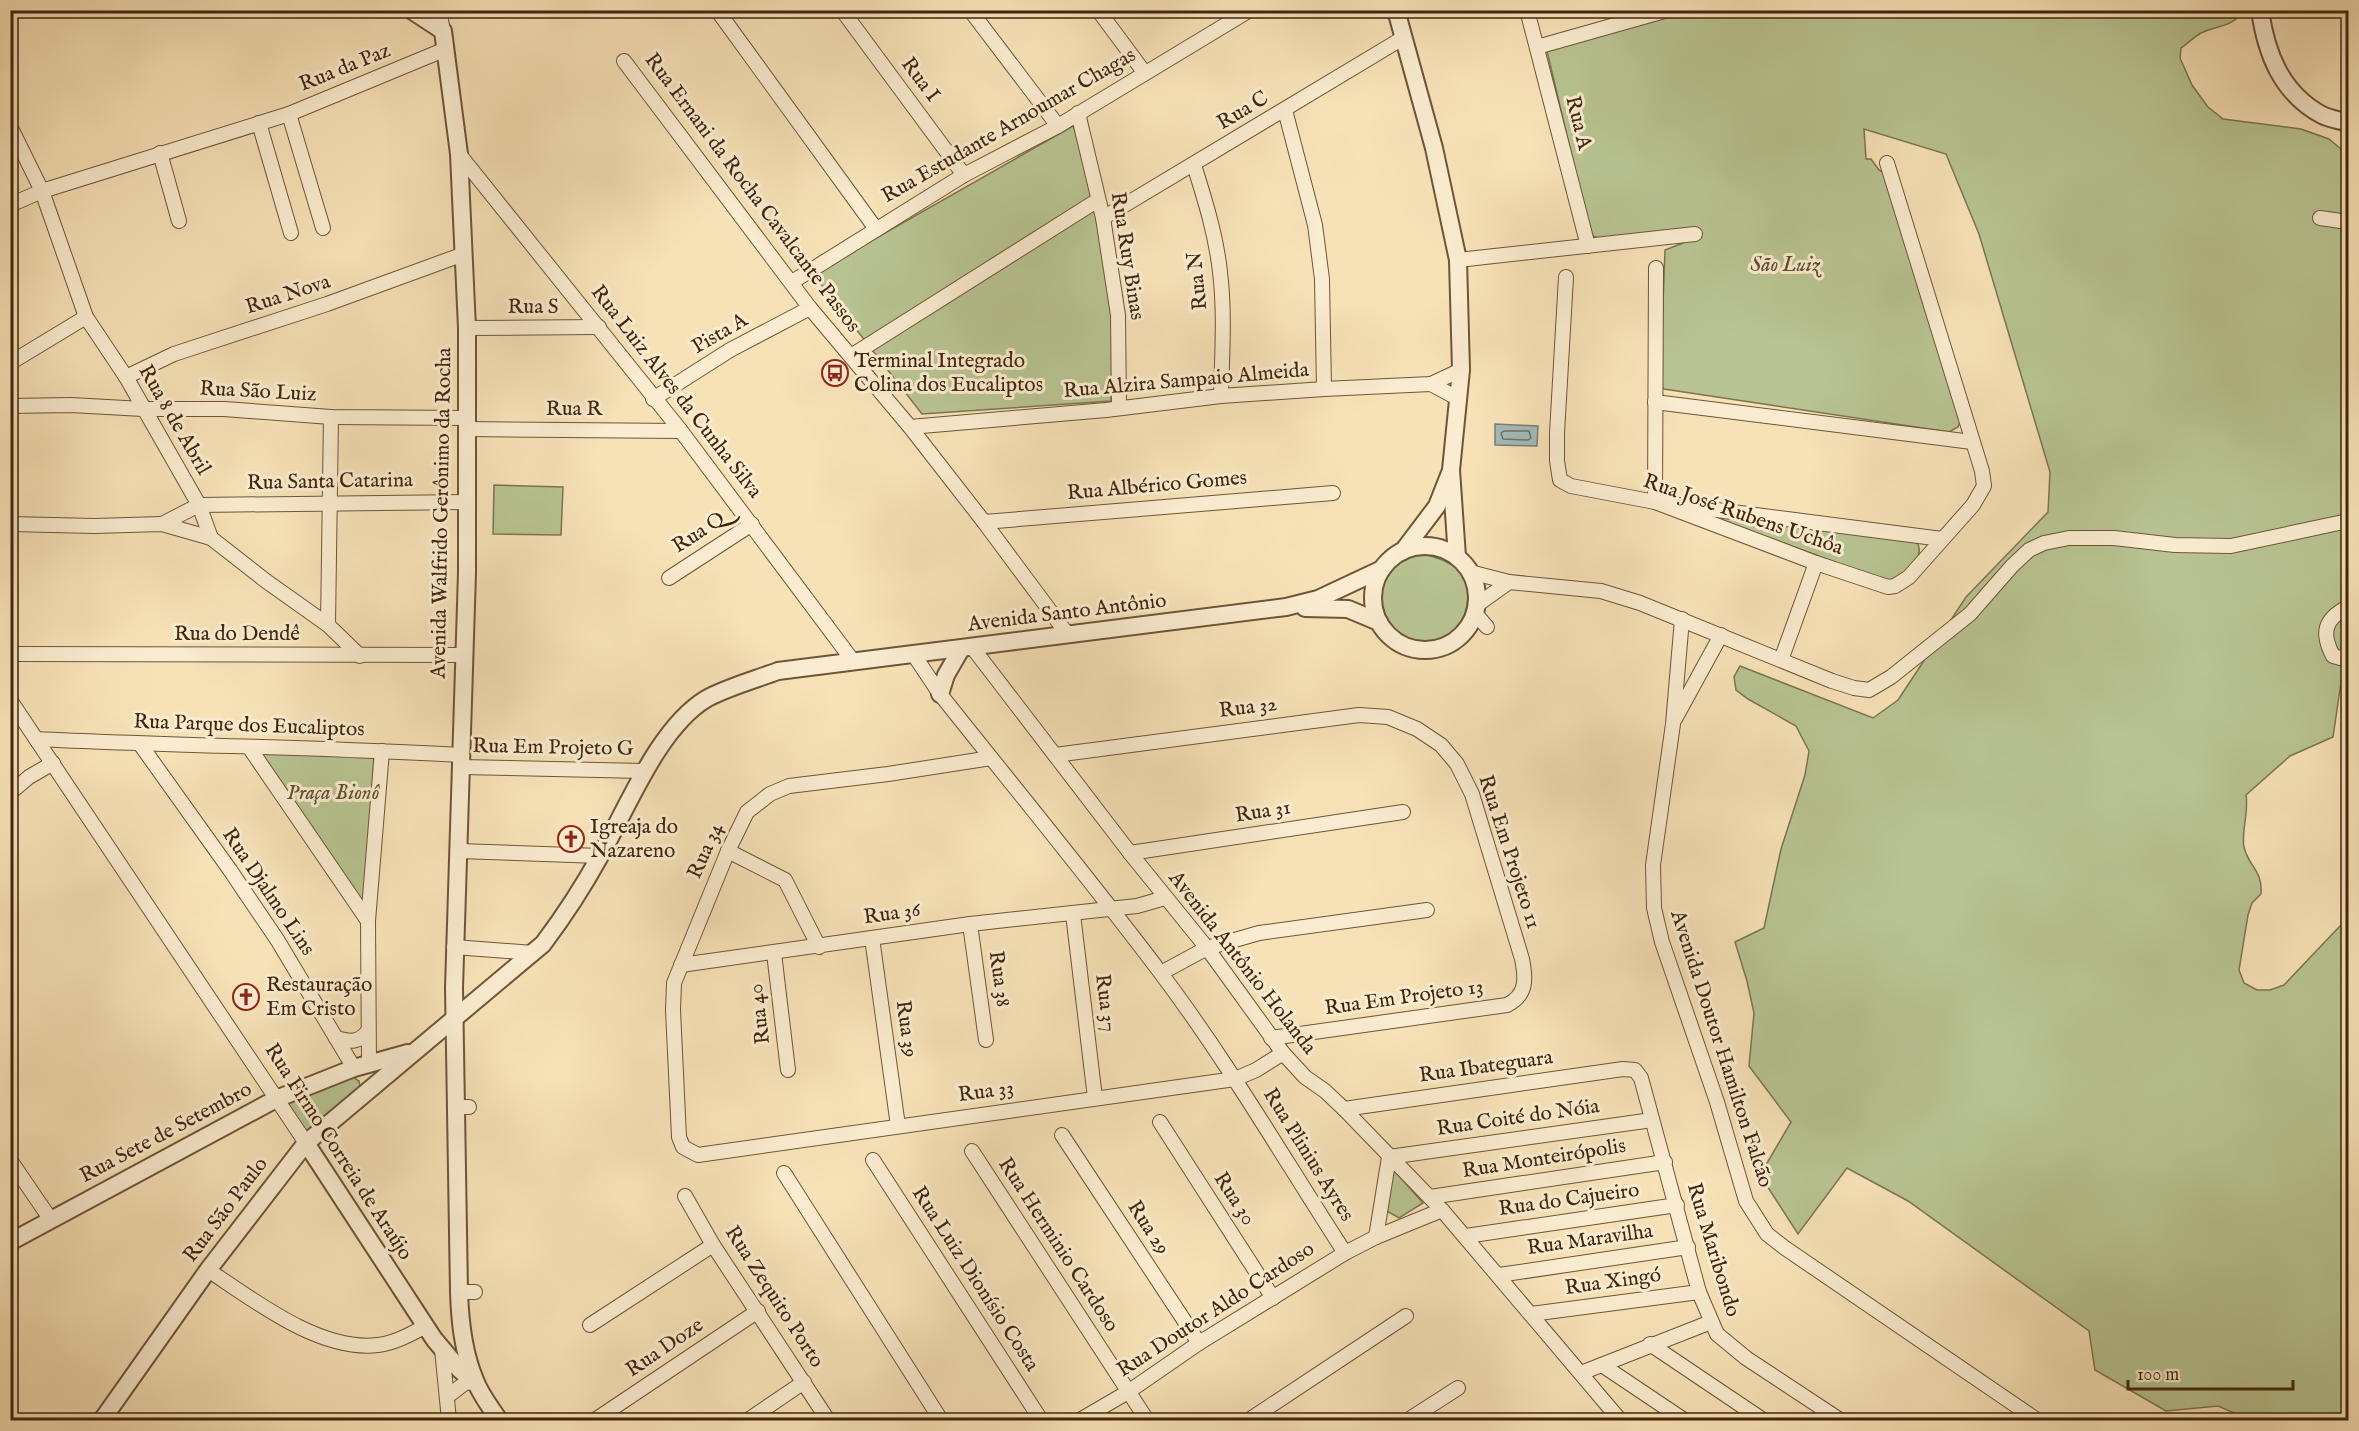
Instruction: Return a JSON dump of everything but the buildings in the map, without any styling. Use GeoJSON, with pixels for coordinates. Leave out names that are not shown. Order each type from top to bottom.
{"type":"FeatureCollection","features":[{"type":"Feature","properties":{"kind":"street"},"geometry":{"type":"LineString","coordinates":[[411,10],[443,31]]}},
{"type":"Feature","properties":{"kind":"street","name":"Avenida Walfrido Gerônimo da Rocha"},"geometry":{"type":"LineString","coordinates":[[439,10],[459,153],[467,328],[468,502],[459,851],[454,946],[454,1017]]}},
{"type":"Feature","properties":{"kind":"street"},"geometry":{"type":"LineString","coordinates":[[717,10],[876,229]]}},
{"type":"Feature","properties":{"kind":"street","name":"Rua I"},"geometry":{"type":"LineString","coordinates":[[842,10],[963,175]]}},
{"type":"Feature","properties":{"kind":"street"},"geometry":{"type":"LineString","coordinates":[[970,10],[1058,126]]}},
{"type":"Feature","properties":{"kind":"street"},"geometry":{"type":"LineString","coordinates":[[1098,10],[1144,72]]}},
{"type":"Feature","properties":{"kind":"street","name":"Rua Estudante Arnoumar Chagas"},"geometry":{"type":"LineString","coordinates":[[792,282],[963,175],[1078,114],[1230,15],[1250,10]]}},
{"type":"Feature","properties":{"kind":"street"},"geometry":{"type":"LineString","coordinates":[[1396,10],[1434,148],[1458,260],[1461,370],[1451,470],[1457,558]]}},
{"type":"Feature","properties":{"kind":"street","name":"Rua A"},"geometry":{"type":"LineString","coordinates":[[1527,10],[1588,246]]}},
{"type":"Feature","properties":{"kind":"street"},"geometry":{"type":"LineString","coordinates":[[1537,47],[1668,10]]}},
{"type":"Feature","properties":{"kind":"street"},"geometry":{"type":"LineString","coordinates":[[2260,10],[2264,39],[2274,66],[2283,80],[2298,98],[2322,115],[2349,123]]}},
{"type":"Feature","properties":{"kind":"street","name":"Rua C"},"geometry":{"type":"LineString","coordinates":[[1103,218],[1403,38]]}},
{"type":"Feature","properties":{"kind":"street","name":"Rua da Paz"},"geometry":{"type":"LineString","coordinates":[[10,205],[42,192],[160,153],[289,114],[446,49]]}},
{"type":"Feature","properties":{"kind":"street","name":"Rua Ernani da Rocha Cavalcante Passos"},"geometry":{"type":"LineString","coordinates":[[624,61],[810,308],[910,427],[1068,635]]}},
{"type":"Feature","properties":{"kind":"street"},"geometry":{"type":"LineString","coordinates":[[1285,110],[1315,225],[1322,279],[1324,389]]}},
{"type":"Feature","properties":{"kind":"street"},"geometry":{"type":"LineString","coordinates":[[289,114],[322,228]]}},
{"type":"Feature","properties":{"kind":"street","name":"Rua Ruy Binas"},"geometry":{"type":"LineString","coordinates":[[1078,114],[1103,218],[1118,315],[1119,408]]}},
{"type":"Feature","properties":{"kind":"street"},"geometry":{"type":"LineString","coordinates":[[259,123],[291,233]]}},
{"type":"Feature","properties":{"kind":"street","name":"Rua 8 de Abril"},"geometry":{"type":"LineString","coordinates":[[10,126],[42,192],[86,316],[126,377],[199,505],[211,538]]}},
{"type":"Feature","properties":{"kind":"street"},"geometry":{"type":"LineString","coordinates":[[160,153],[179,221]]}},
{"type":"Feature","properties":{"kind":"street","name":"Rua Luiz Alves da Cunha Silva"},"geometry":{"type":"LineString","coordinates":[[459,153],[599,327],[653,399],[681,431],[853,661]]}},
{"type":"Feature","properties":{"kind":"street"},"geometry":{"type":"LineString","coordinates":[[1656,268],[1655,502],[1942,539],[1973,505],[1984,486],[1982,471],[1887,163]]}},
{"type":"Feature","properties":{"kind":"street","name":"Rua N"},"geometry":{"type":"LineString","coordinates":[[1194,165],[1211,219],[1220,274],[1223,331],[1221,396]]}},
{"type":"Feature","properties":{"kind":"street"},"geometry":{"type":"LineString","coordinates":[[851,356],[1098,200]]}},
{"type":"Feature","properties":{"kind":"street"},"geometry":{"type":"LineString","coordinates":[[2320,218],[2349,222]]}},
{"type":"Feature","properties":{"kind":"street"},"geometry":{"type":"LineString","coordinates":[[1458,260],[1695,234]]}},
{"type":"Feature","properties":{"kind":"street","name":"Rua Nova"},"geometry":{"type":"LineString","coordinates":[[126,377],[174,354],[327,304],[464,254]]}},
{"type":"Feature","properties":{"kind":"street","name":"Rua José Rubens Uchôa"},"geometry":{"type":"LineString","coordinates":[[1566,277],[1557,433],[1560,480],[1571,486],[1655,502],[1816,563],[1888,587],[1895,586],[1909,577],[1942,539]]}},
{"type":"Feature","properties":{"kind":"street","name":"Pista A"},"geometry":{"type":"LineString","coordinates":[[653,399],[730,351],[810,308]]}},
{"type":"Feature","properties":{"kind":"street"},"geometry":{"type":"LineString","coordinates":[[10,363],[86,316]]}},
{"type":"Feature","properties":{"kind":"street","name":"Rua S"},"geometry":{"type":"LineString","coordinates":[[467,328],[599,327]]}},
{"type":"Feature","properties":{"kind":"street","name":"Rua Alzira Sampaio Almeida"},"geometry":{"type":"LineString","coordinates":[[910,427],[1119,408],[1221,396],[1431,384],[1461,370]]}},
{"type":"Feature","properties":{"kind":"street"},"geometry":{"type":"LineString","coordinates":[[1431,384],[1459,399]]}},
{"type":"Feature","properties":{"kind":"street"},"geometry":{"type":"LineString","coordinates":[[1655,402],[1972,442]]}},
{"type":"Feature","properties":{"kind":"street","name":"Rua São Luiz"},"geometry":{"type":"LineString","coordinates":[[10,406],[71,405],[143,409],[224,409],[467,424]]}},
{"type":"Feature","properties":{"kind":"street"},"geometry":{"type":"LineString","coordinates":[[328,625],[331,417]]}},
{"type":"Feature","properties":{"kind":"street","name":"Rua R"},"geometry":{"type":"LineString","coordinates":[[467,424],[681,431]]}},
{"type":"Feature","properties":{"kind":"street"},"geometry":{"type":"LineString","coordinates":[[1403,551],[1437,506],[1451,470]]}},
{"type":"Feature","properties":{"kind":"street","name":"Rua Albérico Gomes"},"geometry":{"type":"LineString","coordinates":[[984,522],[1333,493]]}},
{"type":"Feature","properties":{"kind":"street","name":"Rua Santa Catarina"},"geometry":{"type":"LineString","coordinates":[[162,524],[199,505],[468,502]]}},
{"type":"Feature","properties":{"kind":"street"},"geometry":{"type":"LineString","coordinates":[[1470,572],[1509,582],[1601,591],[1682,619],[1832,681],[1869,690],[1891,677],[1970,615],[2012,566],[2029,550],[2044,543],[2069,538],[2114,538],[2175,545],[2231,546],[2349,521]]}},
{"type":"Feature","properties":{"kind":"street","name":"Rua Santa Catarina"},"geometry":{"type":"LineString","coordinates":[[10,524],[94,526],[162,524],[211,538]]}},
{"type":"Feature","properties":{"kind":"street","name":"Rua Q"},"geometry":{"type":"LineString","coordinates":[[669,578],[752,524]]}},
{"type":"Feature","properties":{"kind":"street"},"geometry":{"type":"LineString","coordinates":[[211,538],[266,582],[328,625],[360,656]]}},
{"type":"Feature","properties":{"kind":"street"},"geometry":{"type":"LineString","coordinates":[[1417,547],[1431,547],[1445,550],[1457,558],[1470,572],[1476,588],[1476,609],[1468,629],[1455,641],[1439,649],[1421,650],[1404,646],[1390,636],[1379,622],[1374,609],[1373,595],[1376,581],[1391,558],[1417,547]]}},
{"type":"Feature","properties":{"kind":"street"},"geometry":{"type":"LineString","coordinates":[[1781,660],[1816,563]]}},
{"type":"Feature","properties":{"kind":"street","name":"Avenida Santo Antônio"},"geometry":{"type":"LineString","coordinates":[[600,856],[644,771],[681,720],[706,699],[778,671],[1286,607],[1318,599],[1382,569]]}},
{"type":"Feature","properties":{"kind":"street"},"geometry":{"type":"LineString","coordinates":[[1476,609],[1509,582]]}},
{"type":"Feature","properties":{"kind":"street","name":"Avenida Santo Antônio"},"geometry":{"type":"LineString","coordinates":[[1286,607],[1348,609],[1379,622]]}},
{"type":"Feature","properties":{"kind":"street"},"geometry":{"type":"LineString","coordinates":[[2349,607],[2331,619],[2325,633],[2326,642],[2333,657],[2349,660]]}},
{"type":"Feature","properties":{"kind":"street"},"geometry":{"type":"LineString","coordinates":[[1476,609],[1487,627]]}},
{"type":"Feature","properties":{"kind":"street","name":"Avenida Doutor Hamilton Falcão"},"geometry":{"type":"LineString","coordinates":[[1682,619],[1673,724],[1653,865],[1654,908],[1662,942],[1717,1102],[1746,1201],[1767,1234],[1785,1248],[2037,1420]]}},
{"type":"Feature","properties":{"kind":"street","name":"Avenida Doutor Hamilton Falcão"},"geometry":{"type":"LineString","coordinates":[[1673,724],[1721,635]]}},
{"type":"Feature","properties":{"kind":"street"},"geometry":{"type":"LineString","coordinates":[[940,694],[946,675],[967,648]]}},
{"type":"Feature","properties":{"kind":"street","name":"Avenida Antônio Holanda"},"geometry":{"type":"LineString","coordinates":[[967,648],[1207,948],[1283,1053],[1305,1077],[1325,1091],[1344,1109],[1466,1236],[1620,1420]]}},
{"type":"Feature","properties":{"kind":"street","name":"Rua do Dendê"},"geometry":{"type":"LineString","coordinates":[[10,654],[464,655]]}},
{"type":"Feature","properties":{"kind":"street"},"geometry":{"type":"LineString","coordinates":[[914,655],[940,694],[1161,973],[1236,1079]]}},
{"type":"Feature","properties":{"kind":"street","name":"Rua Firmo Correia de Araújo"},"geometry":{"type":"LineString","coordinates":[[10,700],[434,1338],[460,1370],[475,1382]]}},
{"type":"Feature","properties":{"kind":"street","name":"Rua 32"},"geometry":{"type":"LineString","coordinates":[[1054,755],[1359,715],[1388,717],[1417,729],[1441,745]]}},
{"type":"Feature","properties":{"kind":"street","name":"Rua Parque dos Eucaliptos"},"geometry":{"type":"LineString","coordinates":[[36,739],[382,751],[461,761]]}},
{"type":"Feature","properties":{"kind":"street","name":"Rua Djalmo Lins"},"geometry":{"type":"LineString","coordinates":[[140,744],[266,923],[336,1038],[362,1066]]}},
{"type":"Feature","properties":{"kind":"street","name":"Rua Em Projeto 11"},"geometry":{"type":"LineString","coordinates":[[1441,745],[1457,764],[1472,794],[1526,978]]}},
{"type":"Feature","properties":{"kind":"street"},"geometry":{"type":"LineString","coordinates":[[249,747],[368,921]]}},
{"type":"Feature","properties":{"kind":"street"},"geometry":{"type":"LineString","coordinates":[[367,1091],[368,1075],[360,1069],[368,1031],[368,921],[382,751]]}},
{"type":"Feature","properties":{"kind":"street","name":"Rua 34"},"geometry":{"type":"LineString","coordinates":[[689,1152],[683,1147],[678,1137],[674,983],[728,851],[747,812],[770,794],[789,786],[991,758]]}},
{"type":"Feature","properties":{"kind":"street","name":"Rua Em Projeto G"},"geometry":{"type":"LineString","coordinates":[[461,761],[644,771]]}},
{"type":"Feature","properties":{"kind":"street"},"geometry":{"type":"LineString","coordinates":[[10,792],[28,777],[53,764]]}},
{"type":"Feature","properties":{"kind":"street","name":"Rua 31"},"geometry":{"type":"LineString","coordinates":[[1130,854],[1403,812]]}},
{"type":"Feature","properties":{"kind":"street"},"geometry":{"type":"LineString","coordinates":[[459,851],[600,856]]}},
{"type":"Feature","properties":{"kind":"street"},"geometry":{"type":"LineString","coordinates":[[728,851],[784,880],[819,946]]}},
{"type":"Feature","properties":{"kind":"street","name":"Rua São Paulo"},"geometry":{"type":"LineString","coordinates":[[102,1420],[208,1270],[306,1143],[543,944],[566,913],[600,856]]}},
{"type":"Feature","properties":{"kind":"street","name":"Rua 36"},"geometry":{"type":"LineString","coordinates":[[681,965],[970,924],[1137,906],[1165,898]]}},
{"type":"Feature","properties":{"kind":"street"},"geometry":{"type":"LineString","coordinates":[[1161,973],[1207,948],[1259,933],[1427,910]]}},
{"type":"Feature","properties":{"kind":"street","name":"Rua 37"},"geometry":{"type":"LineString","coordinates":[[1073,914],[1095,1098]]}},
{"type":"Feature","properties":{"kind":"street","name":"Rua 38"},"geometry":{"type":"LineString","coordinates":[[970,924],[986,1040]]}},
{"type":"Feature","properties":{"kind":"street","name":"Rua 39"},"geometry":{"type":"LineString","coordinates":[[872,939],[898,1125]]}},
{"type":"Feature","properties":{"kind":"street"},"geometry":{"type":"LineString","coordinates":[[454,946],[532,953]]}},
{"type":"Feature","properties":{"kind":"street","name":"Rua 40"},"geometry":{"type":"LineString","coordinates":[[774,953],[788,1070]]}},
{"type":"Feature","properties":{"kind":"street","name":"Rua Em Projeto 13"},"geometry":{"type":"LineString","coordinates":[[1271,1038],[1507,1005],[1518,1000],[1526,978]]}},
{"type":"Feature","properties":{"kind":"street"},"geometry":{"type":"LineString","coordinates":[[454,988],[479,997]]}},
{"type":"Feature","properties":{"kind":"street","name":"Rua Firmo Correia de Araújo"},"geometry":{"type":"LineString","coordinates":[[454,1017],[462,1107],[467,1292],[461,1328],[475,1382],[499,1420]]}},
{"type":"Feature","properties":{"kind":"street"},"geometry":{"type":"LineString","coordinates":[[336,1038],[349,1042],[358,1040],[368,1031]]}},
{"type":"Feature","properties":{"kind":"street"},"geometry":{"type":"LineString","coordinates":[[431,1037],[448,1050],[459,1068]]}},
{"type":"Feature","properties":{"kind":"street","name":"Rua Sete de Setembro"},"geometry":{"type":"LineString","coordinates":[[10,1242],[276,1099],[362,1066],[414,1052]]}},
{"type":"Feature","properties":{"kind":"street","name":"Rua 33"},"geometry":{"type":"LineString","coordinates":[[689,1152],[698,1155],[1236,1079],[1256,1070],[1283,1053]]}},
{"type":"Feature","properties":{"kind":"street","name":"Rua Ibateguara"},"geometry":{"type":"LineString","coordinates":[[1344,1109],[1623,1069],[1635,1070]]}},
{"type":"Feature","properties":{"kind":"street","name":"Rua Maribondo"},"geometry":{"type":"LineString","coordinates":[[1635,1070],[1641,1078],[1699,1292],[1717,1334],[1746,1358],[1840,1420]]}},
{"type":"Feature","properties":{"kind":"street","name":"Rua Plinius Ayres"},"geometry":{"type":"LineString","coordinates":[[1236,1079],[1291,1171],[1345,1253]]}},
{"type":"Feature","properties":{"kind":"street","name":"Rua Coité do Nóia"},"geometry":{"type":"LineString","coordinates":[[1389,1157],[1652,1120]]}},
{"type":"Feature","properties":{"kind":"street","name":"Rua 30"},"geometry":{"type":"LineString","coordinates":[[1160,1122],[1273,1298]]}},
{"type":"Feature","properties":{"kind":"street","name":"Rua 29"},"geometry":{"type":"LineString","coordinates":[[1062,1135],[1199,1343]]}},
{"type":"Feature","properties":{"kind":"street","name":"Rua Herminio Cardoso"},"geometry":{"type":"LineString","coordinates":[[972,1152],[1147,1420]]}},
{"type":"Feature","properties":{"kind":"street"},"geometry":{"type":"LineString","coordinates":[[1376,1237],[1389,1157]]}},
{"type":"Feature","properties":{"kind":"street","name":"Rua Luiz Dionísio Costa"},"geometry":{"type":"LineString","coordinates":[[873,1160],[1041,1420]]}},
{"type":"Feature","properties":{"kind":"street"},"geometry":{"type":"LineString","coordinates":[[10,1161],[51,1220]]}},
{"type":"Feature","properties":{"kind":"street","name":"Rua Monteirópolis"},"geometry":{"type":"LineString","coordinates":[[1430,1197],[1665,1162]]}},
{"type":"Feature","properties":{"kind":"street"},"geometry":{"type":"LineString","coordinates":[[784,1173],[941,1420]]}},
{"type":"Feature","properties":{"kind":"street","name":"Rua Zequito Porto"},"geometry":{"type":"LineString","coordinates":[[685,1196],[713,1245],[759,1311],[828,1420]]}},
{"type":"Feature","properties":{"kind":"street","name":"Rua do Cajueiro"},"geometry":{"type":"LineString","coordinates":[[1466,1236],[1677,1205]]}},
{"type":"Feature","properties":{"kind":"street","name":"Rua Doutor Aldo Cardoso"},"geometry":{"type":"LineString","coordinates":[[1080,1420],[1128,1392],[1199,1343],[1345,1253],[1376,1237],[1442,1210]]}},
{"type":"Feature","properties":{"kind":"street"},"geometry":{"type":"LineString","coordinates":[[590,1325],[713,1245]]}},
{"type":"Feature","properties":{"kind":"street","name":"Rua Maravilha"},"geometry":{"type":"LineString","coordinates":[[1499,1275],[1688,1247]]}},
{"type":"Feature","properties":{"kind":"street"},"geometry":{"type":"LineString","coordinates":[[208,1270],[266,1308],[302,1328],[354,1346],[380,1345],[402,1338],[449,1337],[461,1328]]}},
{"type":"Feature","properties":{"kind":"street","name":"Rua Xingó"},"geometry":{"type":"LineString","coordinates":[[1532,1314],[1699,1292]]}},
{"type":"Feature","properties":{"kind":"street","name":"Rua Doze"},"geometry":{"type":"LineString","coordinates":[[596,1420],[759,1311]]}},
{"type":"Feature","properties":{"kind":"street"},"geometry":{"type":"LineString","coordinates":[[1249,1420],[1406,1316]]}},
{"type":"Feature","properties":{"kind":"street"},"geometry":{"type":"LineString","coordinates":[[1581,1373],[1711,1322]]}},
{"type":"Feature","properties":{"kind":"street"},"geometry":{"type":"LineString","coordinates":[[434,1338],[448,1396],[449,1420]]}},
{"type":"Feature","properties":{"kind":"street"},"geometry":{"type":"LineString","coordinates":[[1650,1344],[1763,1420]]}},
{"type":"Feature","properties":{"kind":"street"},"geometry":{"type":"LineString","coordinates":[[1602,1365],[1684,1420]]}},
{"type":"Feature","properties":{"kind":"street"},"geometry":{"type":"LineString","coordinates":[[448,1396],[465,1383],[475,1382]]}},
{"type":"Feature","properties":{"kind":"street"},"geometry":{"type":"LineString","coordinates":[[748,1420],[804,1382]]}},
{"type":"Feature","properties":{"kind":"street"},"geometry":{"type":"LineString","coordinates":[[1408,1420],[1458,1388]]}},
{"type":"Feature","properties":{"kind":"green space","name":"São Luiz"},"geometry":{"type":"Polygon","coordinates":[[[1681,11],[2243,11],[2234,20],[2201,33],[2181,48],[2180,58],[2192,85],[2208,107],[2223,119],[2301,129],[2329,139],[2348,155],[2348,651],[2345,655],[2333,737],[2290,756],[2246,795],[2244,847],[2260,879],[2261,894],[2252,903],[2248,915],[2239,970],[2244,983],[2257,990],[2270,990],[2284,985],[2348,920],[2348,1420],[2251,1420],[2218,1406],[2166,1411],[2095,1370],[2089,1331],[1908,1201],[1847,1168],[1798,1234],[1760,1175],[1791,1122],[1749,1066],[1754,1013],[1735,942],[1764,928],[1781,849],[1805,775],[1809,751],[1796,726],[1736,690],[1734,677],[1740,666],[1873,718],[1898,700],[1966,597],[2048,512],[2050,472],[1979,234],[1946,154],[1864,129],[1866,159],[1871,159],[1879,170],[1886,174],[1960,422],[1958,427],[1949,432],[1664,389],[1660,384],[1665,250],[1683,243],[1695,234],[1691,228],[1598,238],[1593,236],[1589,229],[1547,51],[1548,48],[1681,11]]]}},
{"type":"Feature","properties":{"kind":"green space"},"geometry":{"type":"Polygon","coordinates":[[[1073,126],[1090,172],[1113,319],[1111,401],[922,414],[813,274],[1073,126]]]}},
{"type":"Feature","properties":{"kind":"green space"},"geometry":{"type":"Polygon","coordinates":[[[494,485],[563,487],[561,535],[493,534],[494,485]]]}},
{"type":"Feature","properties":{"kind":"green space"},"geometry":{"type":"Polygon","coordinates":[[[1701,512],[1917,542],[1919,554],[1914,563],[1896,580],[1883,580],[1701,512]]]}},
{"type":"Feature","properties":{"kind":"green space"},"geometry":{"type":"Polygon","coordinates":[[[1427,555],[1457,569],[1467,589],[1466,610],[1462,621],[1447,636],[1426,641],[1399,637],[1383,613],[1382,588],[1395,567],[1413,556],[1427,555]]]}},
{"type":"Feature","properties":{"kind":"green space","name":"Praça Bionô"},"geometry":{"type":"Polygon","coordinates":[[[259,752],[374,756],[366,913],[259,752]]]}},
{"type":"Feature","properties":{"kind":"green space"},"geometry":{"type":"Polygon","coordinates":[[[351,1076],[359,1081],[360,1087],[306,1138],[282,1102],[351,1076]]]}},
{"type":"Feature","properties":{"kind":"green space"},"geometry":{"type":"Polygon","coordinates":[[[1393,1169],[1423,1203],[1399,1218],[1385,1210],[1393,1169]]]}},
{"type":"Feature","properties":{"kind":"water"},"geometry":{"type":"Polygon","coordinates":[[[1495,424],[1538,426],[1537,446],[1495,445],[1495,424]]]}},
{"type":"Feature","properties":{"kind":"place","name":"Terminal Integrado Colina dos Eucaliptos"},"geometry":{"type":"Point","coordinates":[835,373]}},
{"type":"Feature","properties":{"kind":"place","name":"Igreaja do Nazareno"},"geometry":{"type":"Point","coordinates":[571,839]}},
{"type":"Feature","properties":{"kind":"place","name":"Restauração Em Cristo"},"geometry":{"type":"Point","coordinates":[246,997]}}]}
